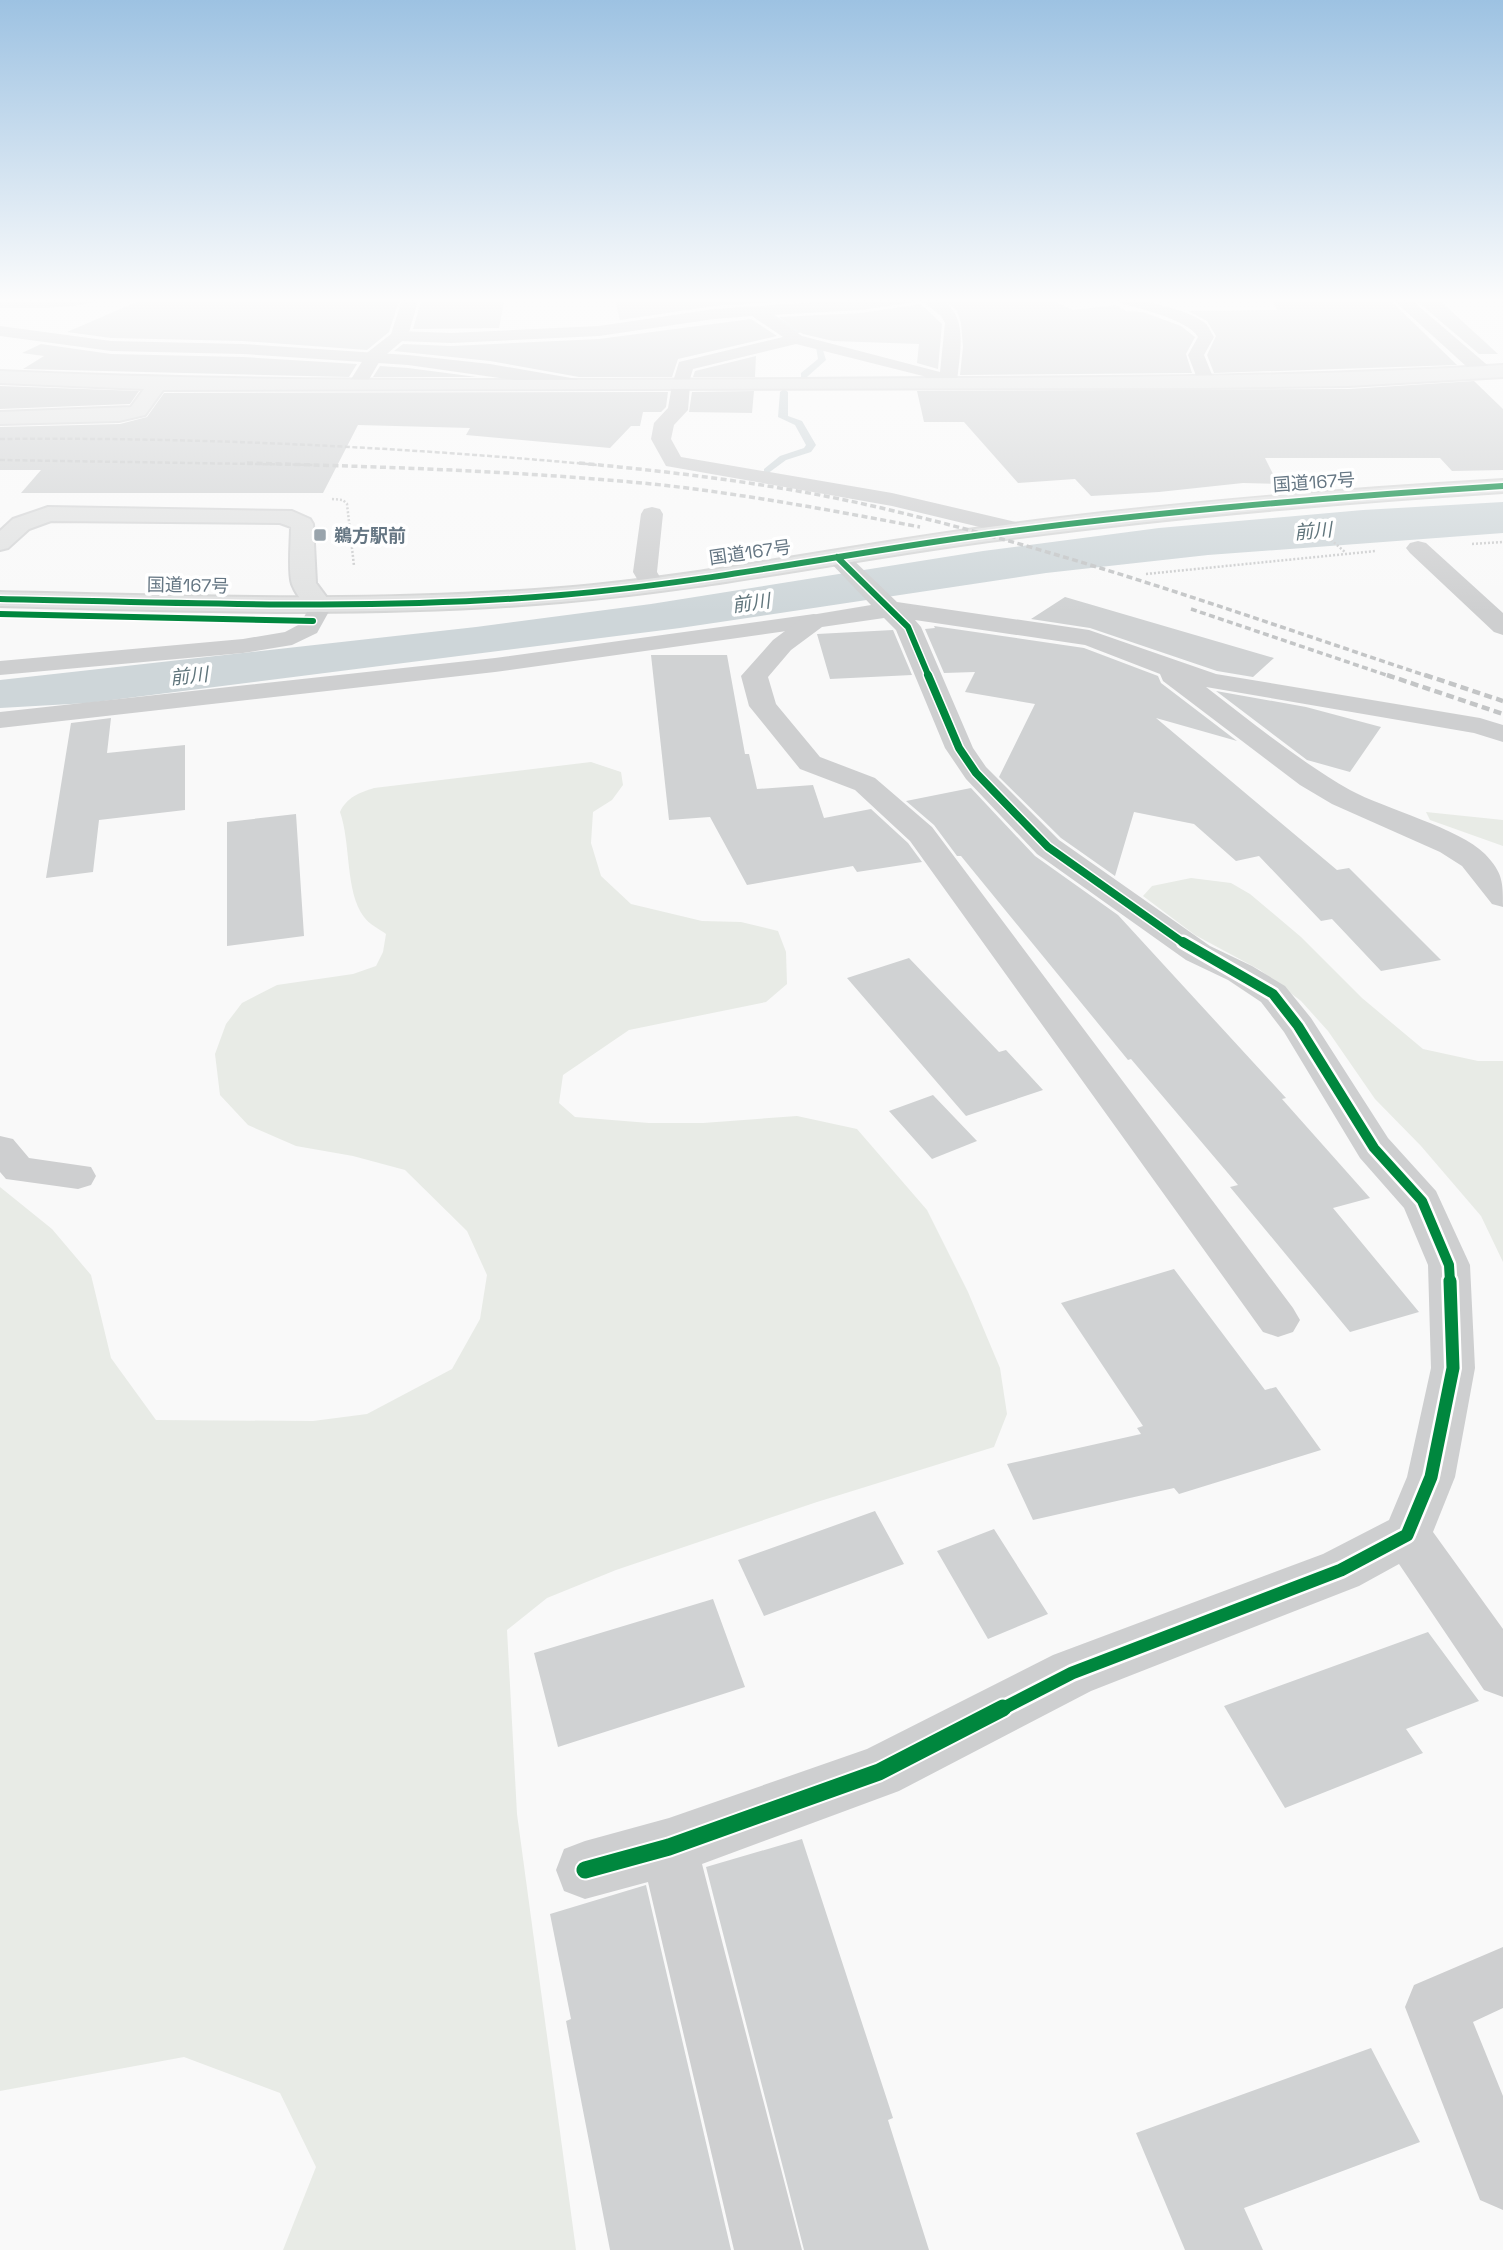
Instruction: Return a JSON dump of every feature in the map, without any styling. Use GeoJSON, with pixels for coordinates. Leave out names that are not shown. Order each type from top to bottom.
{"type":"FeatureCollection","features":[{"type":"Feature","properties":{"kind":"main road"},"geometry":{"type":"LineString","coordinates":[[0,418],[119,415],[138,411],[144,402]]}},
{"type":"Feature","properties":{"kind":"main road","name":"国道167号"},"geometry":{"type":"LineString","coordinates":[[0,599],[321,606],[497,600],[844,564],[1021,530],[1188,509],[1503,486]]}},
{"type":"Feature","properties":{"kind":"main road"},"geometry":{"type":"LineString","coordinates":[[0,543],[21,524],[48,514],[284,516],[302,524],[304,584],[321,606]]}},
{"type":"Feature","properties":{"kind":"street"},"geometry":{"type":"LineString","coordinates":[[679,402],[678,410],[664,423],[658,445],[673,462],[849,491],[961,514],[1021,530]]}},
{"type":"Feature","properties":{"kind":"street"},"geometry":{"type":"LineString","coordinates":[[652,514],[645,572],[652,584]]}},
{"type":"Feature","properties":{"kind":"street"},"geometry":{"type":"LineString","coordinates":[[1418,548],[1503,627]]}},
{"type":"Feature","properties":{"kind":"street"},"geometry":{"type":"LineString","coordinates":[[585,1870],[669,1847],[878,1772],[1072,1673],[1341,1570],[1407,1535],[1431,1477],[1453,1368],[1449,1265],[1422,1201],[1374,1148],[1328,1071],[1273,994],[1240,973],[1198,953],[1048,847],[976,773],[958,748],[908,626],[844,564]]}},
{"type":"Feature","properties":{"kind":"street"},"geometry":{"type":"LineString","coordinates":[[1278,1320],[921,834],[865,785],[810,763],[763,706],[754,676],[782,645],[814,621],[889,606],[1088,638],[1124,649],[1159,665],[1224,683],[1480,726],[1503,734]]}},
{"type":"Feature","properties":{"kind":"street"},"geometry":{"type":"LineString","coordinates":[[1159,665],[1310,779],[1343,798],[1451,845],[1473,859],[1503,897]]}},
{"type":"Feature","properties":{"kind":"street"},"geometry":{"type":"LineString","coordinates":[[1407,1535],[1503,1672]]}},
{"type":"Feature","properties":{"kind":"street"},"geometry":{"type":"LineString","coordinates":[[669,1847],[768,2250]]}},
{"type":"Feature","properties":{"kind":"street"},"geometry":{"type":"LineString","coordinates":[[1503,1977],[1436,2007],[1503,2177]]}},
{"type":"Feature","properties":{"kind":"lane"},"geometry":{"type":"LineString","coordinates":[[0,668],[243,646],[292,638],[309,628],[321,606]]}},
{"type":"Feature","properties":{"kind":"lane"},"geometry":{"type":"LineString","coordinates":[[0,720],[495,665],[814,621]]}},
{"type":"Feature","properties":{"kind":"lane"},"geometry":{"type":"LineString","coordinates":[[0,1148],[19,1170],[78,1176]]}},
{"type":"Feature","properties":{"kind":"path"},"geometry":{"type":"LineString","coordinates":[[1146,574],[1503,542]]}},
{"type":"Feature","properties":{"kind":"shaded area"},"geometry":{"type":"Polygon","coordinates":[[[591,762],[621,772],[623,785],[612,800],[593,812],[591,843],[601,876],[631,904],[702,921],[741,922],[778,931],[786,952],[787,984],[766,1002],[629,1030],[563,1075],[559,1103],[575,1117],[649,1123],[703,1123],[797,1116],[857,1129],[927,1210],[968,1292],[1000,1368],[1007,1414],[994,1447],[817,1502],[616,1570],[547,1598],[507,1630],[517,1814],[576,2250],[283,2250],[316,2167],[280,2093],[184,2057],[0,2091],[0,1187],[52,1229],[91,1275],[111,1358],[156,1420],[313,1421],[367,1414],[452,1369],[480,1319],[487,1275],[467,1231],[405,1170],[353,1156],[296,1146],[248,1125],[220,1095],[215,1054],[226,1024],[242,1003],[277,985],[353,974],[376,966],[383,952],[386,934],[364,917],[354,894],[340,812],[350,799],[374,788],[591,762]]]}},
{"type":"Feature","properties":{"kind":"shaded area"},"geometry":{"type":"Polygon","coordinates":[[[1426,812],[1503,820],[1503,846],[1430,820],[1426,812]]]}},
{"type":"Feature","properties":{"kind":"shaded area"},"geometry":{"type":"Polygon","coordinates":[[[1191,878],[1231,883],[1250,894],[1301,937],[1362,998],[1423,1049],[1478,1061],[1503,1061],[1503,1262],[1481,1216],[1421,1146],[1375,1099],[1328,1031],[1301,1001],[1260,970],[1195,935],[1143,896],[1152,886],[1191,878]]]}},
{"type":"Feature","properties":{"kind":"water","name":"前川"},"geometry":{"type":"Polygon","coordinates":[[[1503,502],[1503,533],[1208,555],[1046,573],[680,628],[88,703],[0,708],[0,680],[476,627],[651,604],[983,551],[1159,528],[1363,510],[1503,502]]]}},
{"type":"Feature","properties":{"kind":"building"},"geometry":{"type":"Polygon","coordinates":[[[0,402],[131,402],[130,404],[0,409],[0,402]]]}},
{"type":"Feature","properties":{"kind":"building"},"geometry":{"type":"Polygon","coordinates":[[[158,402],[667,402],[661,412],[643,412],[640,426],[631,426],[610,448],[466,435],[470,428],[358,425],[323,493],[21,493],[41,470],[0,470],[0,427],[120,424],[147,417],[158,402]]]}},
{"type":"Feature","properties":{"kind":"building"},"geometry":{"type":"Polygon","coordinates":[[[690,402],[753,402],[752,413],[689,412],[690,402]]]}},
{"type":"Feature","properties":{"kind":"building"},"geometry":{"type":"Polygon","coordinates":[[[919,402],[1496,402],[1503,409],[1503,470],[1452,471],[1440,458],[1265,458],[1278,484],[1243,483],[1091,496],[1075,479],[1018,483],[964,422],[924,422],[919,402]]]}},
{"type":"Feature","properties":{"kind":"building"},"geometry":{"type":"Polygon","coordinates":[[[1065,597],[1274,658],[1253,677],[1217,671],[1090,628],[1031,619],[1065,597]]]}},
{"type":"Feature","properties":{"kind":"building"},"geometry":{"type":"Polygon","coordinates":[[[934,626],[1084,648],[1158,676],[1161,683],[1237,741],[1156,718],[1337,870],[1349,868],[1441,960],[1381,971],[1332,919],[1321,921],[1259,856],[1236,861],[1194,824],[1134,812],[1115,876],[1061,838],[999,777],[1035,704],[965,692],[975,672],[944,673],[925,629],[935,628],[934,626]]]}},
{"type":"Feature","properties":{"kind":"building"},"geometry":{"type":"Polygon","coordinates":[[[893,630],[912,675],[830,679],[817,634],[893,630]]]}},
{"type":"Feature","properties":{"kind":"building"},"geometry":{"type":"Polygon","coordinates":[[[651,655],[727,655],[745,754],[749,754],[757,789],[813,785],[824,818],[871,809],[908,843],[922,862],[857,872],[853,866],[747,885],[710,817],[669,820],[651,655]]]}},
{"type":"Feature","properties":{"kind":"building"},"geometry":{"type":"Polygon","coordinates":[[[1216,691],[1306,707],[1381,727],[1350,772],[1307,760],[1216,691]]]}},
{"type":"Feature","properties":{"kind":"building"},"geometry":{"type":"Polygon","coordinates":[[[111,718],[107,753],[185,745],[185,810],[99,820],[93,872],[46,878],[71,723],[111,718]]]}},
{"type":"Feature","properties":{"kind":"building"},"geometry":{"type":"Polygon","coordinates":[[[971,788],[1035,856],[1118,915],[1286,1098],[1282,1099],[1370,1198],[1333,1208],[1419,1312],[1350,1332],[1230,1187],[1238,1185],[1131,1059],[1128,1060],[961,856],[957,856],[934,825],[906,801],[971,788]]]}},
{"type":"Feature","properties":{"kind":"building"},"geometry":{"type":"Polygon","coordinates":[[[296,814],[304,936],[227,946],[227,822],[296,814]]]}},
{"type":"Feature","properties":{"kind":"building"},"geometry":{"type":"Polygon","coordinates":[[[909,958],[999,1052],[1006,1050],[1043,1090],[966,1116],[847,978],[909,958]]]}},
{"type":"Feature","properties":{"kind":"building"},"geometry":{"type":"Polygon","coordinates":[[[933,1095],[977,1141],[932,1159],[889,1111],[933,1095]]]}},
{"type":"Feature","properties":{"kind":"building"},"geometry":{"type":"Polygon","coordinates":[[[1174,1269],[1265,1390],[1276,1387],[1321,1450],[1179,1494],[1174,1488],[1033,1520],[1007,1464],[1141,1434],[1137,1428],[1143,1426],[1061,1303],[1174,1269]]]}},
{"type":"Feature","properties":{"kind":"building"},"geometry":{"type":"Polygon","coordinates":[[[875,1511],[904,1564],[764,1616],[738,1560],[875,1511]]]}},
{"type":"Feature","properties":{"kind":"building"},"geometry":{"type":"Polygon","coordinates":[[[994,1529],[1048,1614],[988,1639],[937,1551],[994,1529]]]}},
{"type":"Feature","properties":{"kind":"building"},"geometry":{"type":"Polygon","coordinates":[[[713,1599],[745,1687],[558,1747],[534,1653],[713,1599]]]}},
{"type":"Feature","properties":{"kind":"building"},"geometry":{"type":"Polygon","coordinates":[[[1428,1632],[1479,1701],[1406,1729],[1423,1753],[1285,1808],[1224,1706],[1428,1632]]]}},
{"type":"Feature","properties":{"kind":"building"},"geometry":{"type":"Polygon","coordinates":[[[802,1839],[893,2118],[888,2120],[929,2250],[804,2250],[706,1867],[802,1839]]]}},
{"type":"Feature","properties":{"kind":"building"},"geometry":{"type":"Polygon","coordinates":[[[646,1885],[731,2250],[610,2250],[566,2021],[571,2019],[550,1914],[646,1885]]]}},
{"type":"Feature","properties":{"kind":"building"},"geometry":{"type":"Polygon","coordinates":[[[1371,2048],[1420,2142],[1244,2208],[1263,2250],[1185,2250],[1136,2133],[1371,2048]]]}},
{"type":"Feature","properties":{"kind":"waterway"},"geometry":{"type":"LineString","coordinates":[[767,471],[783,458],[808,450],[811,445],[799,423],[783,417],[784,402]]}},
{"type":"Feature","properties":{"kind":"railway"},"geometry":{"type":"LineString","coordinates":[[0,439],[299,444],[598,465]]}},
{"type":"Feature","properties":{"kind":"railway"},"geometry":{"type":"LineString","coordinates":[[0,460],[301,465]]}},
{"type":"Feature","properties":{"kind":"railway"},"geometry":{"type":"LineString","coordinates":[[247,463],[301,465]]}},
{"type":"Feature","properties":{"kind":"railway"},"geometry":{"type":"LineString","coordinates":[[579,463],[738,481],[816,494],[962,528],[1096,567],[1430,677]]}},
{"type":"Feature","properties":{"kind":"railway"},"geometry":{"type":"LineString","coordinates":[[301,465],[318,465]]}},
{"type":"Feature","properties":{"kind":"railway"},"geometry":{"type":"LineString","coordinates":[[301,465],[507,473],[662,485],[759,498],[920,527]]}},
{"type":"Feature","properties":{"kind":"railway"},"geometry":{"type":"LineString","coordinates":[[1191,609],[1392,677]]}},
{"type":"Feature","properties":{"kind":"railway"},"geometry":{"type":"LineString","coordinates":[[1387,675],[1503,714]]}},
{"type":"Feature","properties":{"kind":"railway"},"geometry":{"type":"LineString","coordinates":[[1425,675],[1503,701]]}},
{"type":"Feature","properties":{"kind":"cycle path"},"geometry":{"type":"LineString","coordinates":[[0,599],[351,604],[561,595],[669,583],[989,534],[1117,518],[1374,494],[1503,486]]}},
{"type":"Feature","properties":{"kind":"cycle path"},"geometry":{"type":"LineString","coordinates":[[585,1870],[669,1847],[879,1772],[1072,1673],[1341,1570],[1407,1535],[1431,1477],[1453,1368],[1449,1265],[1422,1201],[1374,1148],[1298,1026],[1273,994],[1240,973],[1198,953],[1048,847],[976,773],[959,748],[908,627],[837,557]]}},
{"type":"Feature","properties":{"kind":"cycle path"},"geometry":{"type":"LineString","coordinates":[[0,614],[313,621]]}},
{"type":"Feature","properties":{"kind":"place","name":"鵜方駅前"},"geometry":{"type":"Point","coordinates":[320,535]}}]}
